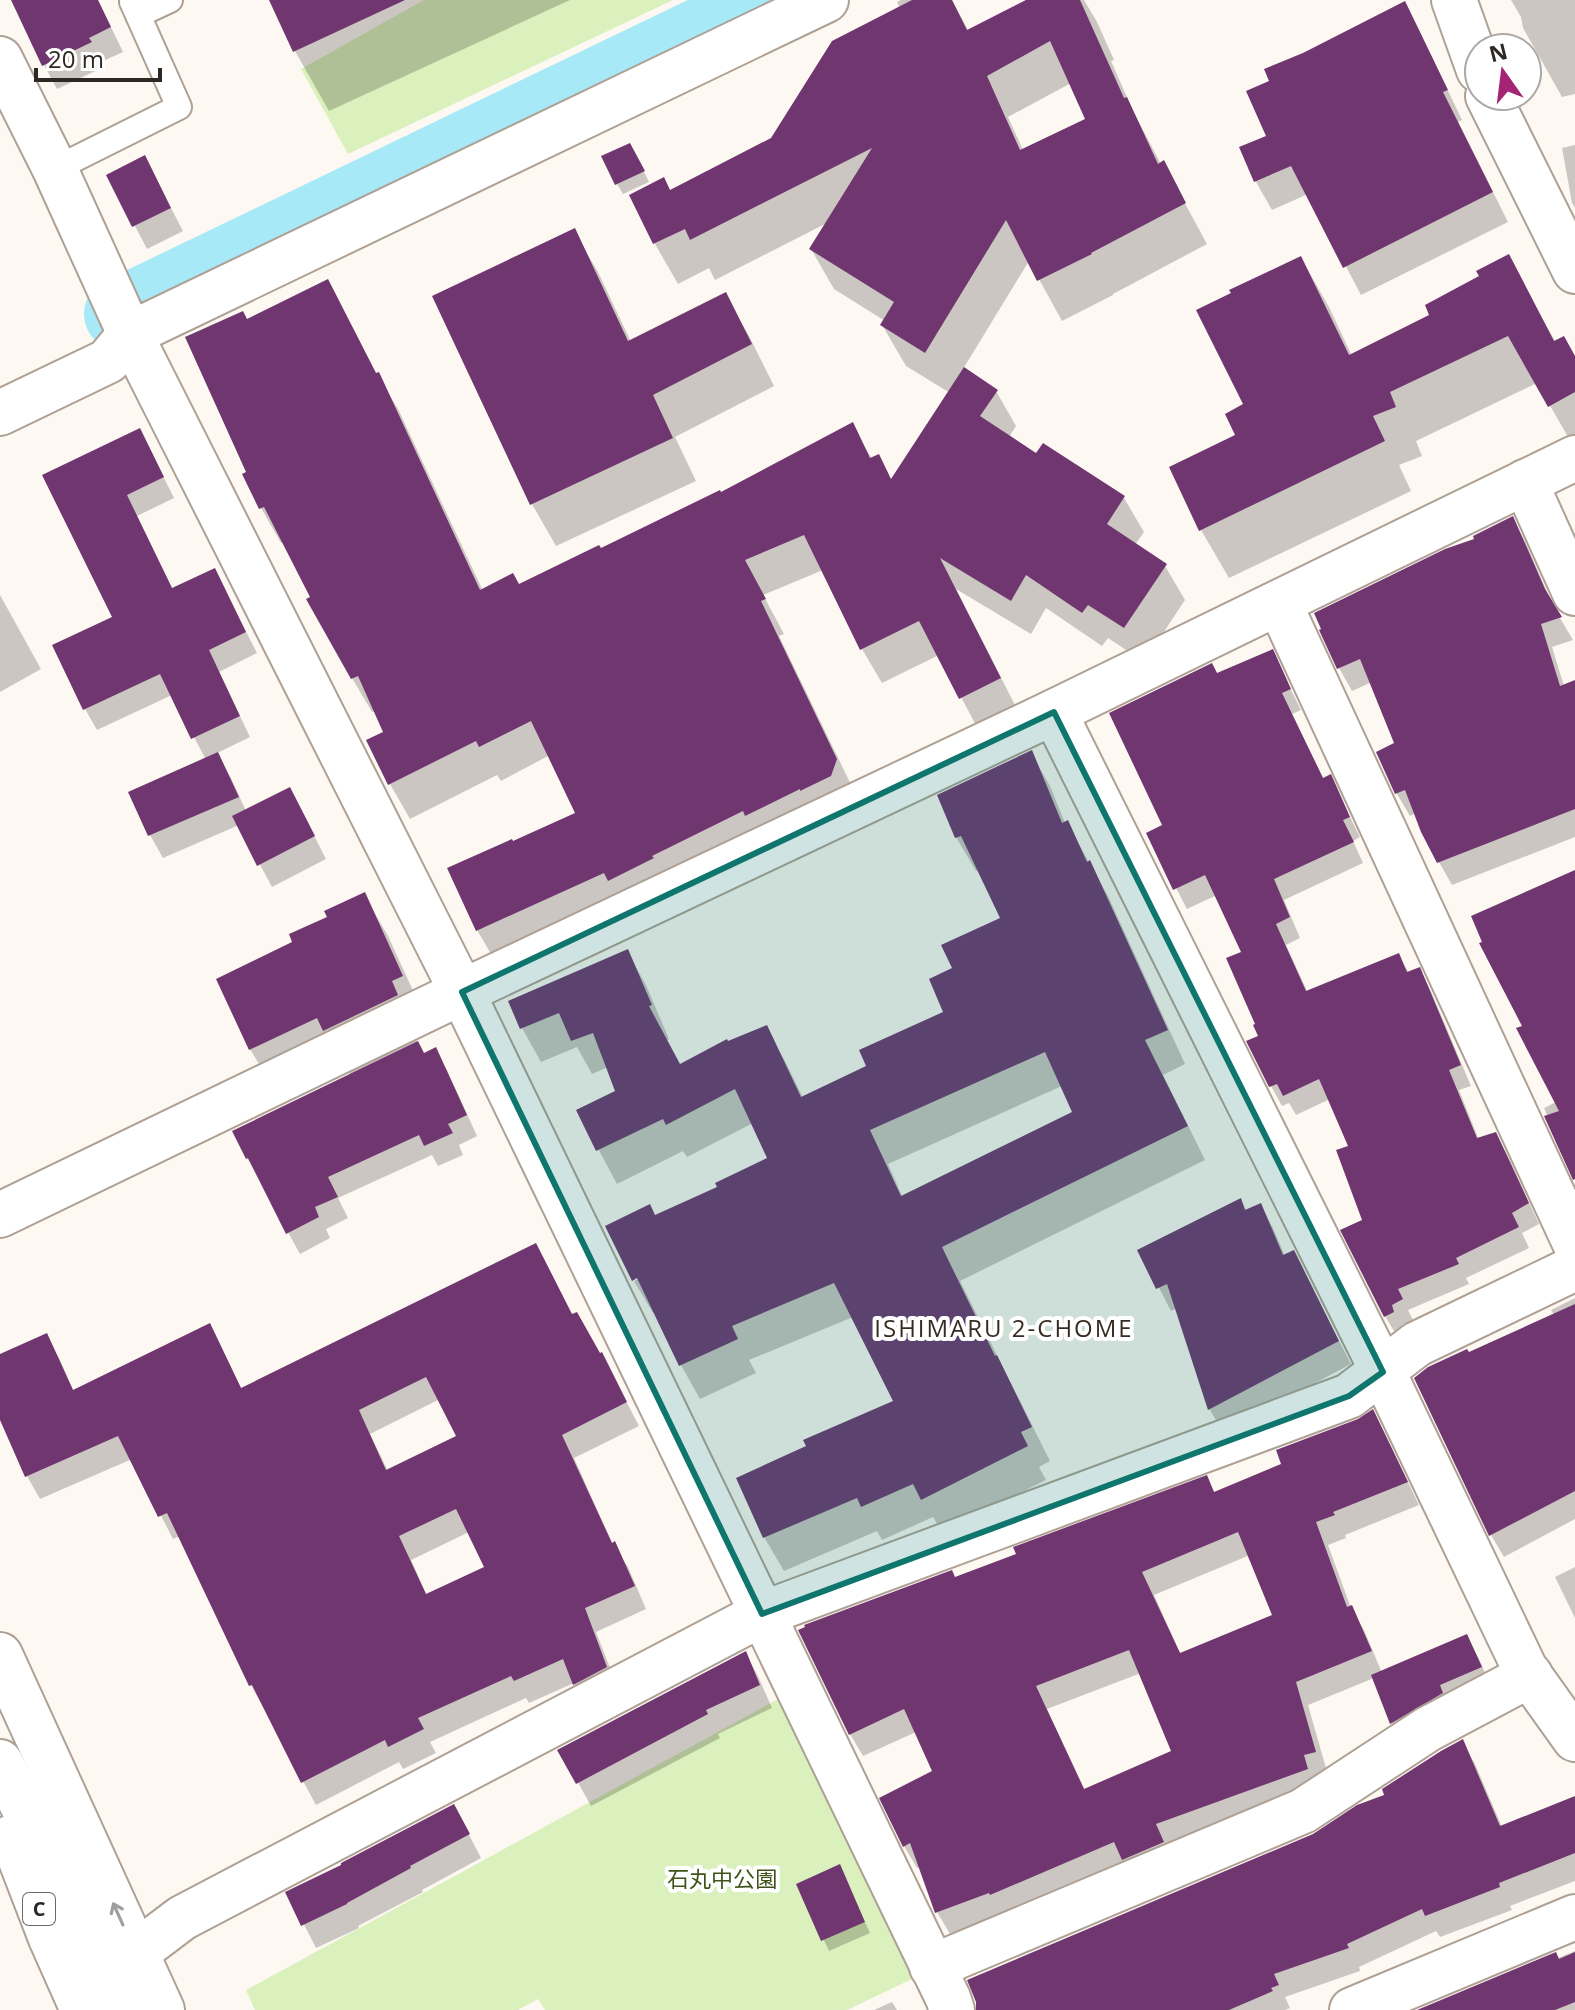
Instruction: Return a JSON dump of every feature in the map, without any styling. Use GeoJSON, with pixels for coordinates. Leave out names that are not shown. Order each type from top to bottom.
{"type":"FeatureCollection","features":[{"type":"Feature","properties":{"kind":"main road"},"geometry":{"type":"LineString","coordinates":[[0,413],[108,361],[130,334],[826,0]]}},
{"type":"Feature","properties":{"kind":"main road"},"geometry":{"type":"LineString","coordinates":[[1454,0],[1465,32]]}},
{"type":"Feature","properties":{"kind":"main road"},"geometry":{"type":"LineString","coordinates":[[0,59],[55,169],[130,334],[462,992],[952,2010]]}},
{"type":"Feature","properties":{"kind":"main road"},"geometry":{"type":"LineString","coordinates":[[1496,112],[1575,271]]}},
{"type":"Feature","properties":{"kind":"main road"},"geometry":{"type":"LineString","coordinates":[[0,1215],[1054,712],[1575,458]]}},
{"type":"Feature","properties":{"kind":"main road"},"geometry":{"type":"LineString","coordinates":[[1525,482],[1575,593]]}},
{"type":"Feature","properties":{"kind":"main road"},"geometry":{"type":"LineString","coordinates":[[1279,603],[1575,1243]]}},
{"type":"Feature","properties":{"kind":"main road"},"geometry":{"type":"LineString","coordinates":[[1054,712],[1383,1372],[1530,1675],[1575,1739]]}},
{"type":"Feature","properties":{"kind":"main road"},"geometry":{"type":"LineString","coordinates":[[137,1952],[182,1918],[762,1614],[1349,1396],[1417,1344],[1575,1268]]}},
{"type":"Feature","properties":{"kind":"main road"},"geometry":{"type":"LineString","coordinates":[[0,1655],[162,2010]]}},
{"type":"Feature","properties":{"kind":"main road"},"geometry":{"type":"LineString","coordinates":[[932,1967],[1303,1811],[1428,1729],[1530,1675]]}},
{"type":"Feature","properties":{"kind":"main road"},"geometry":{"type":"LineString","coordinates":[[0,1762],[129,2010]]}},
{"type":"Feature","properties":{"kind":"main road","name":"C"},"geometry":{"type":"LineString","coordinates":[[0,1805],[51,1938],[83,2010]]}},
{"type":"Feature","properties":{"kind":"main road","name":"C"},"geometry":{"type":"LineString","coordinates":[[0,1843],[73,2010]]}},
{"type":"Feature","properties":{"kind":"main road"},"geometry":{"type":"LineString","coordinates":[[1352,2010],[1575,1917]]}},
{"type":"Feature","properties":{"kind":"lane"},"geometry":{"type":"LineString","coordinates":[[55,169],[179,107],[134,8],[170,0]]}},
{"type":"Feature","properties":{"kind":"highlighted area"},"geometry":{"type":"Polygon","coordinates":[[[1054,712],[1383,1372],[1349,1396],[762,1614],[462,992],[1054,712]]]}},
{"type":"Feature","properties":{"kind":"green space"},"geometry":{"type":"Polygon","coordinates":[[[424,0],[673,0],[348,154],[301,69],[424,0]]]}},
{"type":"Feature","properties":{"kind":"green space","name":"石丸中公園"},"geometry":{"type":"Polygon","coordinates":[[[780,1698],[914,1978],[847,2010],[545,2010],[538,1999],[518,2010],[255,2010],[246,1990],[780,1698]]]}},
{"type":"Feature","properties":{"kind":"building"},"geometry":{"type":"Polygon","coordinates":[[[11,0],[98,0],[111,27],[89,38],[92,42],[42,66],[11,0]]]}},
{"type":"Feature","properties":{"kind":"building"},"geometry":{"type":"Polygon","coordinates":[[[269,0],[405,0],[293,52],[269,0]]]}},
{"type":"Feature","properties":{"kind":"building"},"geometry":{"type":"Polygon","coordinates":[[[912,0],[952,0],[967,30],[1026,0],[1080,0],[1158,164],[1164,160],[1186,203],[1037,281],[1006,220],[925,353],[880,325],[894,302],[809,249],[872,148],[690,240],[685,229],[653,244],[629,195],[664,177],[670,190],[771,138],[832,41],[912,0]],[[1050,41],[987,76],[1020,150],[1085,119],[1050,41]]]}},
{"type":"Feature","properties":{"kind":"building"},"geometry":{"type":"Polygon","coordinates":[[[1405,1],[1448,90],[1443,92],[1493,192],[1343,268],[1291,166],[1254,182],[1239,147],[1266,136],[1246,91],[1269,81],[1264,69],[1303,53],[1405,1]]]}},
{"type":"Feature","properties":{"kind":"building"},"geometry":{"type":"Polygon","coordinates":[[[630,143],[645,171],[615,185],[601,156],[630,143]]]}},
{"type":"Feature","properties":{"kind":"building"},"geometry":{"type":"Polygon","coordinates":[[[145,155],[171,208],[132,227],[106,175],[145,155]]]}},
{"type":"Feature","properties":{"kind":"building"},"geometry":{"type":"Polygon","coordinates":[[[575,228],[628,341],[726,292],[752,344],[653,395],[673,438],[530,505],[432,296],[575,228]]]}},
{"type":"Feature","properties":{"kind":"building"},"geometry":{"type":"Polygon","coordinates":[[[1509,254],[1554,341],[1564,336],[1575,356],[1575,392],[1548,407],[1508,336],[1390,392],[1396,407],[1373,416],[1385,441],[1199,531],[1169,467],[1235,435],[1225,414],[1243,404],[1196,310],[1231,293],[1229,290],[1301,256],[1349,355],[1429,315],[1425,305],[1479,276],[1476,271],[1509,254]]]}},
{"type":"Feature","properties":{"kind":"building"},"geometry":{"type":"Polygon","coordinates":[[[328,279],[376,373],[379,372],[480,590],[513,573],[519,584],[599,545],[601,548],[721,492],[853,422],[870,458],[879,454],[891,479],[964,367],[998,390],[980,416],[1036,453],[1043,443],[1125,496],[1107,524],[1167,564],[1124,628],[1088,605],[1082,613],[1026,575],[1011,601],[940,558],[1001,678],[959,699],[919,621],[860,650],[804,535],[745,560],[766,599],[761,601],[837,759],[831,776],[745,816],[743,811],[608,881],[604,873],[476,931],[447,868],[575,813],[531,721],[479,747],[476,741],[388,785],[366,740],[383,732],[358,676],[351,679],[306,599],[310,597],[264,507],[259,509],[242,474],[246,472],[185,337],[243,311],[247,319],[328,279]]]}},
{"type":"Feature","properties":{"kind":"building"},"geometry":{"type":"Polygon","coordinates":[[[140,428],[164,477],[127,495],[172,588],[215,568],[246,632],[209,650],[240,716],[191,739],[160,674],[83,710],[52,645],[112,617],[42,475],[140,428]]]}},
{"type":"Feature","properties":{"kind":"building"},"geometry":{"type":"Polygon","coordinates":[[[1513,516],[1545,589],[1562,617],[1541,624],[1560,686],[1575,680],[1575,809],[1437,863],[1405,790],[1395,794],[1376,752],[1394,743],[1360,659],[1337,669],[1314,613],[1445,549],[1474,539],[1473,536],[1513,516]]]}},
{"type":"Feature","properties":{"kind":"building"},"geometry":{"type":"Polygon","coordinates":[[[1273,649],[1291,689],[1282,693],[1323,778],[1331,774],[1350,817],[1343,820],[1354,842],[1274,879],[1290,917],[1276,924],[1306,991],[1399,953],[1407,972],[1420,967],[1461,1065],[1449,1070],[1477,1138],[1496,1132],[1529,1203],[1512,1213],[1519,1227],[1456,1258],[1459,1264],[1398,1289],[1403,1299],[1392,1305],[1394,1312],[1384,1317],[1340,1230],[1362,1220],[1336,1150],[1348,1146],[1319,1079],[1283,1096],[1277,1084],[1269,1087],[1246,1041],[1258,1036],[1226,958],[1241,952],[1205,875],[1173,890],[1146,833],[1162,825],[1109,713],[1212,663],[1217,673],[1273,649]]]}},
{"type":"Feature","properties":{"kind":"building"},"geometry":{"type":"Polygon","coordinates":[[[1032,750],[1062,823],[1068,820],[1087,862],[1090,860],[1168,1030],[1145,1040],[1188,1126],[942,1247],[1032,1427],[1021,1432],[1028,1446],[921,1500],[913,1484],[861,1507],[857,1498],[763,1538],[736,1478],[806,1446],[803,1440],[893,1401],[834,1283],[732,1326],[738,1339],[679,1366],[637,1278],[632,1281],[605,1226],[650,1204],[655,1215],[717,1187],[715,1183],[767,1158],[735,1089],[666,1125],[663,1119],[596,1151],[576,1110],[615,1091],[593,1033],[571,1041],[559,1013],[520,1029],[508,1001],[628,949],[652,1005],[649,1006],[680,1064],[727,1039],[767,1025],[801,1097],[866,1066],[859,1050],[943,1012],[929,979],[952,968],[941,945],[1000,918],[961,836],[955,838],[937,795],[1032,750]],[[1045,1052],[870,1130],[901,1196],[1072,1112],[1045,1052]]]}},
{"type":"Feature","properties":{"kind":"building"},"geometry":{"type":"Polygon","coordinates":[[[218,752],[239,797],[148,836],[128,792],[218,752]]]}},
{"type":"Feature","properties":{"kind":"building"},"geometry":{"type":"Polygon","coordinates":[[[290,787],[315,836],[257,866],[232,816],[290,787]]]}},
{"type":"Feature","properties":{"kind":"building"},"geometry":{"type":"Polygon","coordinates":[[[1575,870],[1573,1180],[1544,1116],[1559,1111],[1516,1028],[1522,1026],[1479,943],[1482,942],[1471,916],[1575,870]]]}},
{"type":"Feature","properties":{"kind":"building"},"geometry":{"type":"Polygon","coordinates":[[[365,892],[403,976],[392,981],[398,995],[323,1031],[317,1018],[249,1050],[216,979],[292,942],[289,934],[327,917],[324,911],[365,892]]]}},
{"type":"Feature","properties":{"kind":"building"},"geometry":{"type":"Polygon","coordinates":[[[418,1041],[424,1053],[436,1047],[467,1115],[448,1124],[453,1133],[424,1146],[419,1135],[328,1177],[338,1197],[315,1207],[319,1217],[286,1234],[232,1131],[418,1041]]]}},
{"type":"Feature","properties":{"kind":"building"},"geometry":{"type":"Polygon","coordinates":[[[1241,1198],[1245,1210],[1261,1203],[1283,1255],[1294,1250],[1339,1341],[1208,1410],[1167,1284],[1156,1289],[1137,1250],[1241,1198]]]}},
{"type":"Feature","properties":{"kind":"building"},"geometry":{"type":"Polygon","coordinates":[[[536,1243],[572,1314],[577,1312],[602,1352],[627,1402],[562,1435],[635,1586],[585,1608],[607,1667],[573,1685],[563,1659],[514,1681],[511,1676],[418,1718],[424,1729],[388,1747],[385,1740],[301,1783],[252,1685],[249,1686],[167,1513],[158,1517],[118,1436],[25,1477],[0,1420],[0,1354],[47,1333],[73,1390],[210,1323],[241,1388],[536,1243]],[[426,1377],[359,1410],[386,1470],[456,1436],[426,1377]],[[456,1509],[399,1536],[426,1594],[484,1567],[456,1509]]]}},
{"type":"Feature","properties":{"kind":"building"},"geometry":{"type":"Polygon","coordinates":[[[1575,1304],[1575,1491],[1489,1536],[1414,1378],[1428,1367],[1467,1349],[1469,1352],[1575,1304]]]}},
{"type":"Feature","properties":{"kind":"building"},"geometry":{"type":"Polygon","coordinates":[[[1373,1409],[1408,1482],[1316,1522],[1347,1607],[1352,1605],[1372,1651],[1296,1682],[1316,1752],[1304,1755],[1308,1769],[1156,1824],[1164,1842],[1122,1860],[1114,1842],[990,1895],[935,1913],[910,1843],[903,1847],[879,1798],[932,1771],[904,1709],[849,1735],[798,1630],[804,1625],[952,1570],[955,1577],[1016,1554],[1013,1547],[1207,1475],[1214,1492],[1281,1464],[1276,1450],[1358,1419],[1373,1409]],[[1238,1532],[1142,1572],[1180,1653],[1272,1615],[1238,1532]],[[1129,1650],[1036,1686],[1084,1789],[1171,1751],[1129,1650]]]}},
{"type":"Feature","properties":{"kind":"building"},"geometry":{"type":"Polygon","coordinates":[[[1467,1634],[1482,1667],[1440,1685],[1443,1693],[1390,1724],[1371,1675],[1467,1634]]]}},
{"type":"Feature","properties":{"kind":"building"},"geometry":{"type":"Polygon","coordinates":[[[746,1651],[760,1685],[706,1710],[708,1714],[576,1784],[557,1750],[746,1651]]]}},
{"type":"Feature","properties":{"kind":"building"},"geometry":{"type":"Polygon","coordinates":[[[1463,1739],[1500,1826],[1575,1796],[1575,1853],[1425,1916],[1422,1909],[1347,1944],[1349,1948],[1274,1974],[1279,1985],[1271,1988],[1273,1991],[1229,2010],[976,2010],[967,1980],[1313,1834],[1357,1805],[1384,1795],[1382,1789],[1463,1739]]]}},
{"type":"Feature","properties":{"kind":"building"},"geometry":{"type":"Polygon","coordinates":[[[454,1804],[470,1834],[347,1904],[301,1926],[285,1892],[454,1804]]]}},
{"type":"Feature","properties":{"kind":"building"},"geometry":{"type":"Polygon","coordinates":[[[840,1864],[865,1922],[821,1941],[796,1884],[840,1864]]]}},
{"type":"Feature","properties":{"kind":"building"},"geometry":{"type":"Polygon","coordinates":[[[1556,1952],[1559,1959],[1575,1952],[1575,2002],[1555,2010],[1417,2010],[1556,1952]]]}},
{"type":"Feature","properties":{"kind":"waterway"},"geometry":{"type":"LineString","coordinates":[[121,314],[773,0]]}},
{"type":"Feature","properties":{"kind":"district","name":"ISHIMARU 2-CHOME"},"geometry":{"type":"Point","coordinates":[1004,1329]}}]}
